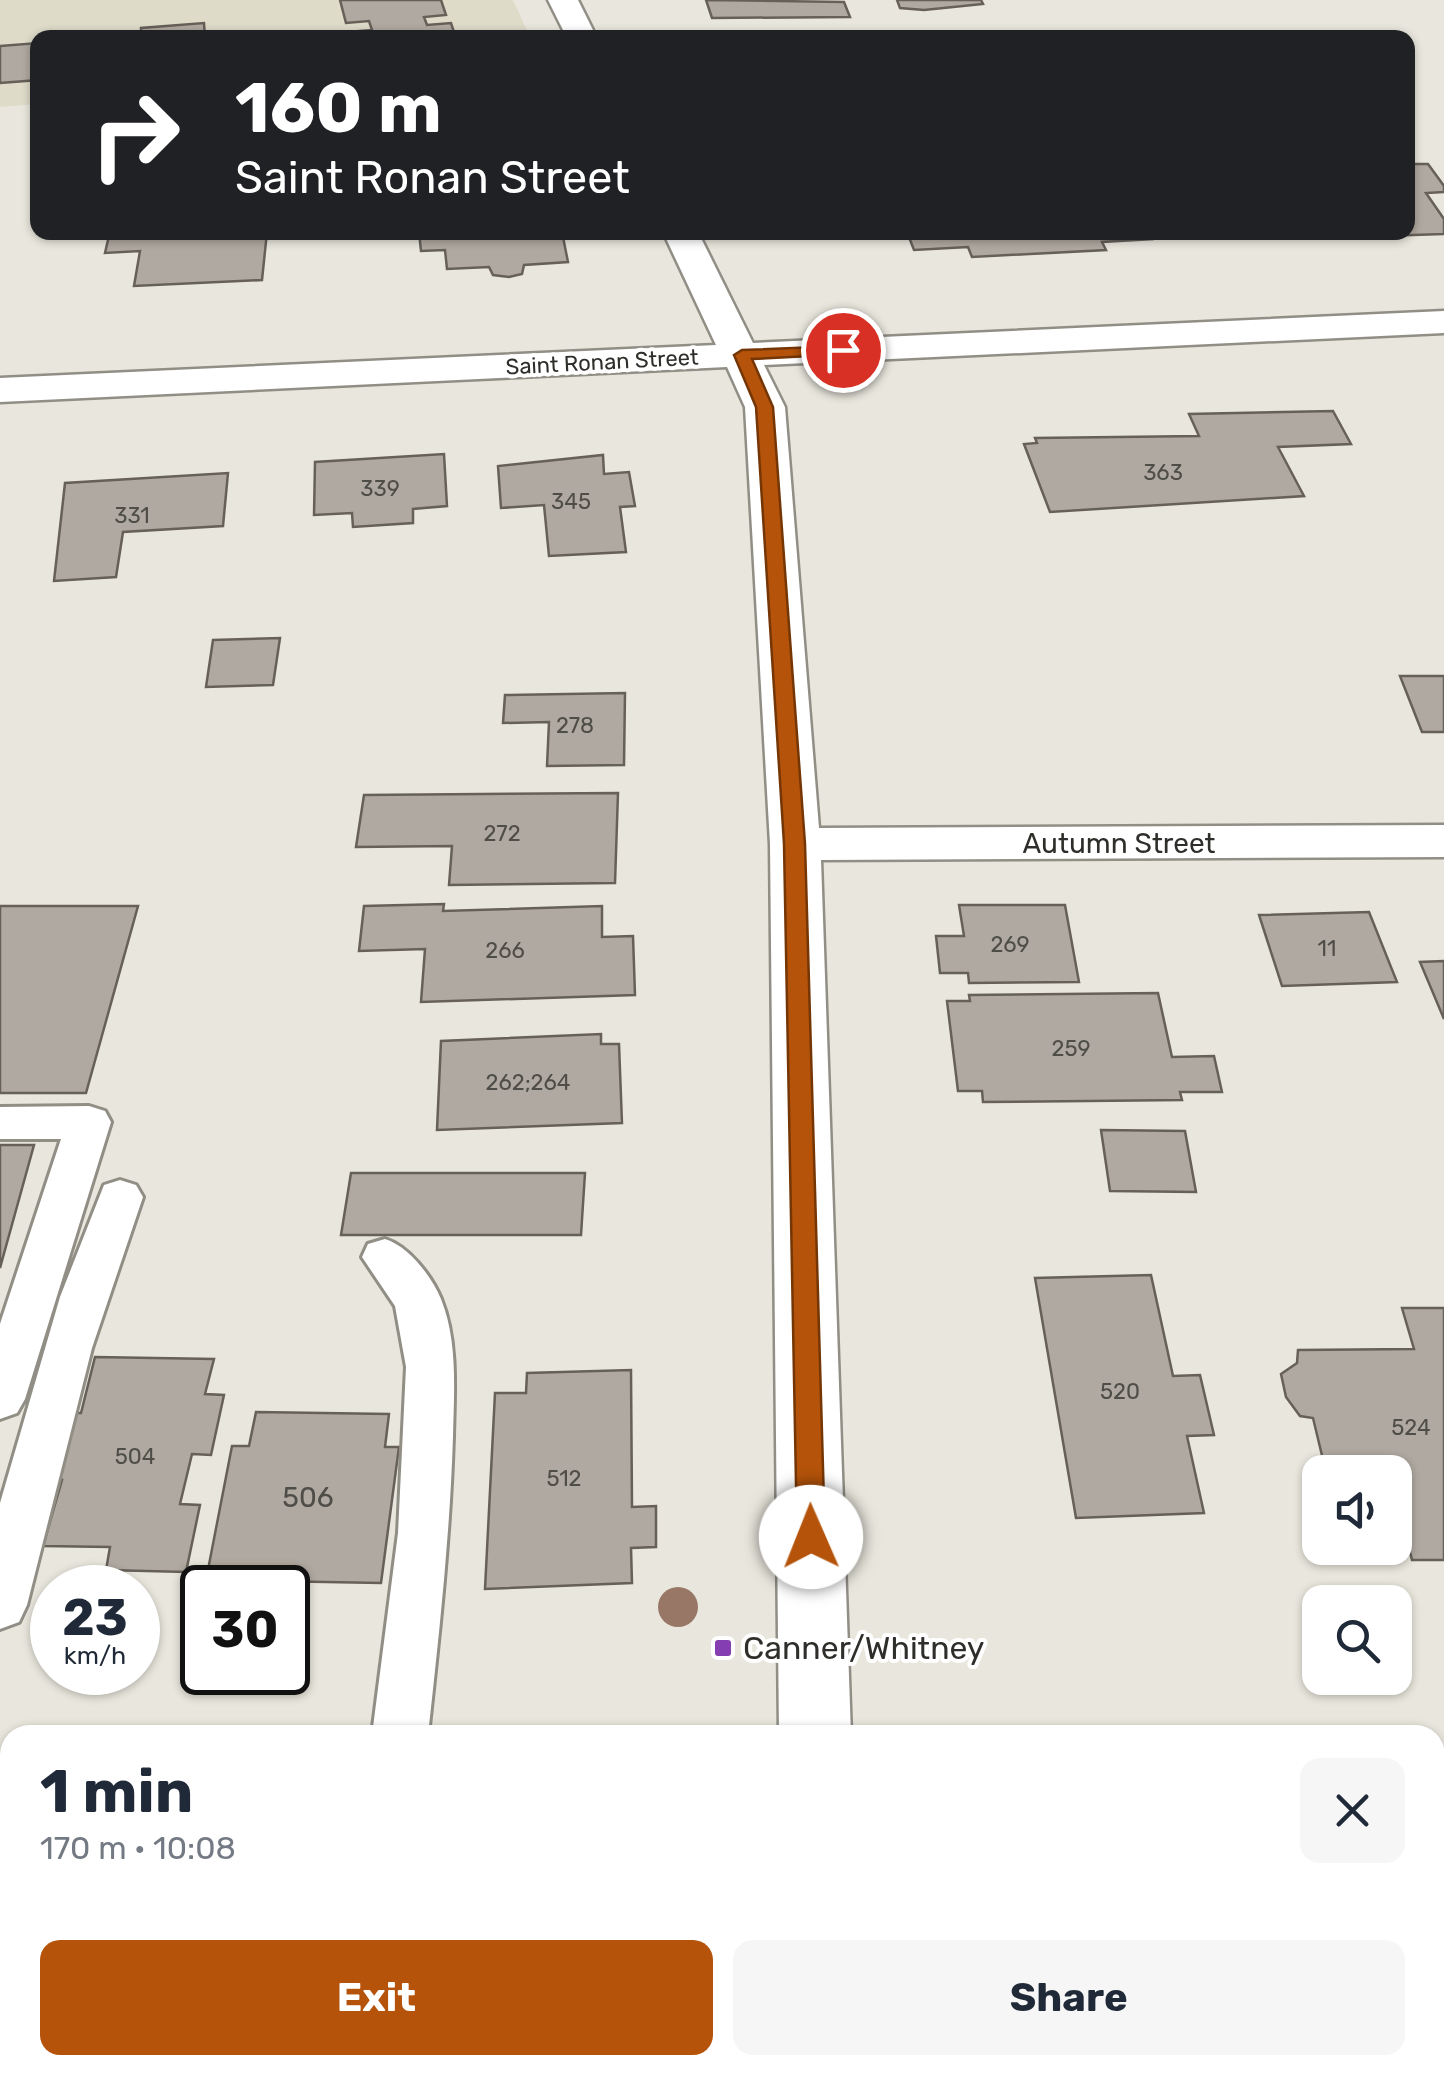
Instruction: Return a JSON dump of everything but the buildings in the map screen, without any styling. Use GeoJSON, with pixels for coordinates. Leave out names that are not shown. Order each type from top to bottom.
{"type":"FeatureCollection","features":[{"type":"Feature","properties":{"kind":"street"},"geometry":{"type":"LineString","coordinates":[[563,0],[578,30]]}},
{"type":"Feature","properties":{"kind":"street"},"geometry":{"type":"LineString","coordinates":[[684,240],[764,407],[795,844],[815,1725]]}},
{"type":"Feature","properties":{"kind":"street","name":"Saint Ronan Street"},"geometry":{"type":"LineString","coordinates":[[0,390],[1444,322]]}},
{"type":"Feature","properties":{"kind":"street","name":"Autumn Street"},"geometry":{"type":"LineString","coordinates":[[795,844],[1444,841]]}},
{"type":"Feature","properties":{"kind":"lane"},"geometry":{"type":"LineString","coordinates":[[0,1123],[89,1122],[0,1399]]}},
{"type":"Feature","properties":{"kind":"lane"},"geometry":{"type":"LineString","coordinates":[[0,1605],[60,1365],[87,1277],[120,1198]]}},
{"type":"Feature","properties":{"kind":"lane"},"geometry":{"type":"LineString","coordinates":[[385,1257],[418,1301],[430,1367],[424,1533],[401,1725]]}},
{"type":"Feature","properties":{"kind":"shaded area"},"geometry":{"type":"Polygon","coordinates":[[[0,0],[513,0],[527,30],[30,30],[30,105],[0,107],[0,0]]]}},
{"type":"Feature","properties":{"kind":"place","name":"Canner/Whitney"},"geometry":{"type":"Point","coordinates":[723,1648]}},
{"type":"Feature","properties":{"kind":"route"},"geometry":{"type":"LineString","coordinates":[[811,1537],[795,844],[764,407],[742,355],[843,350]]}}]}
